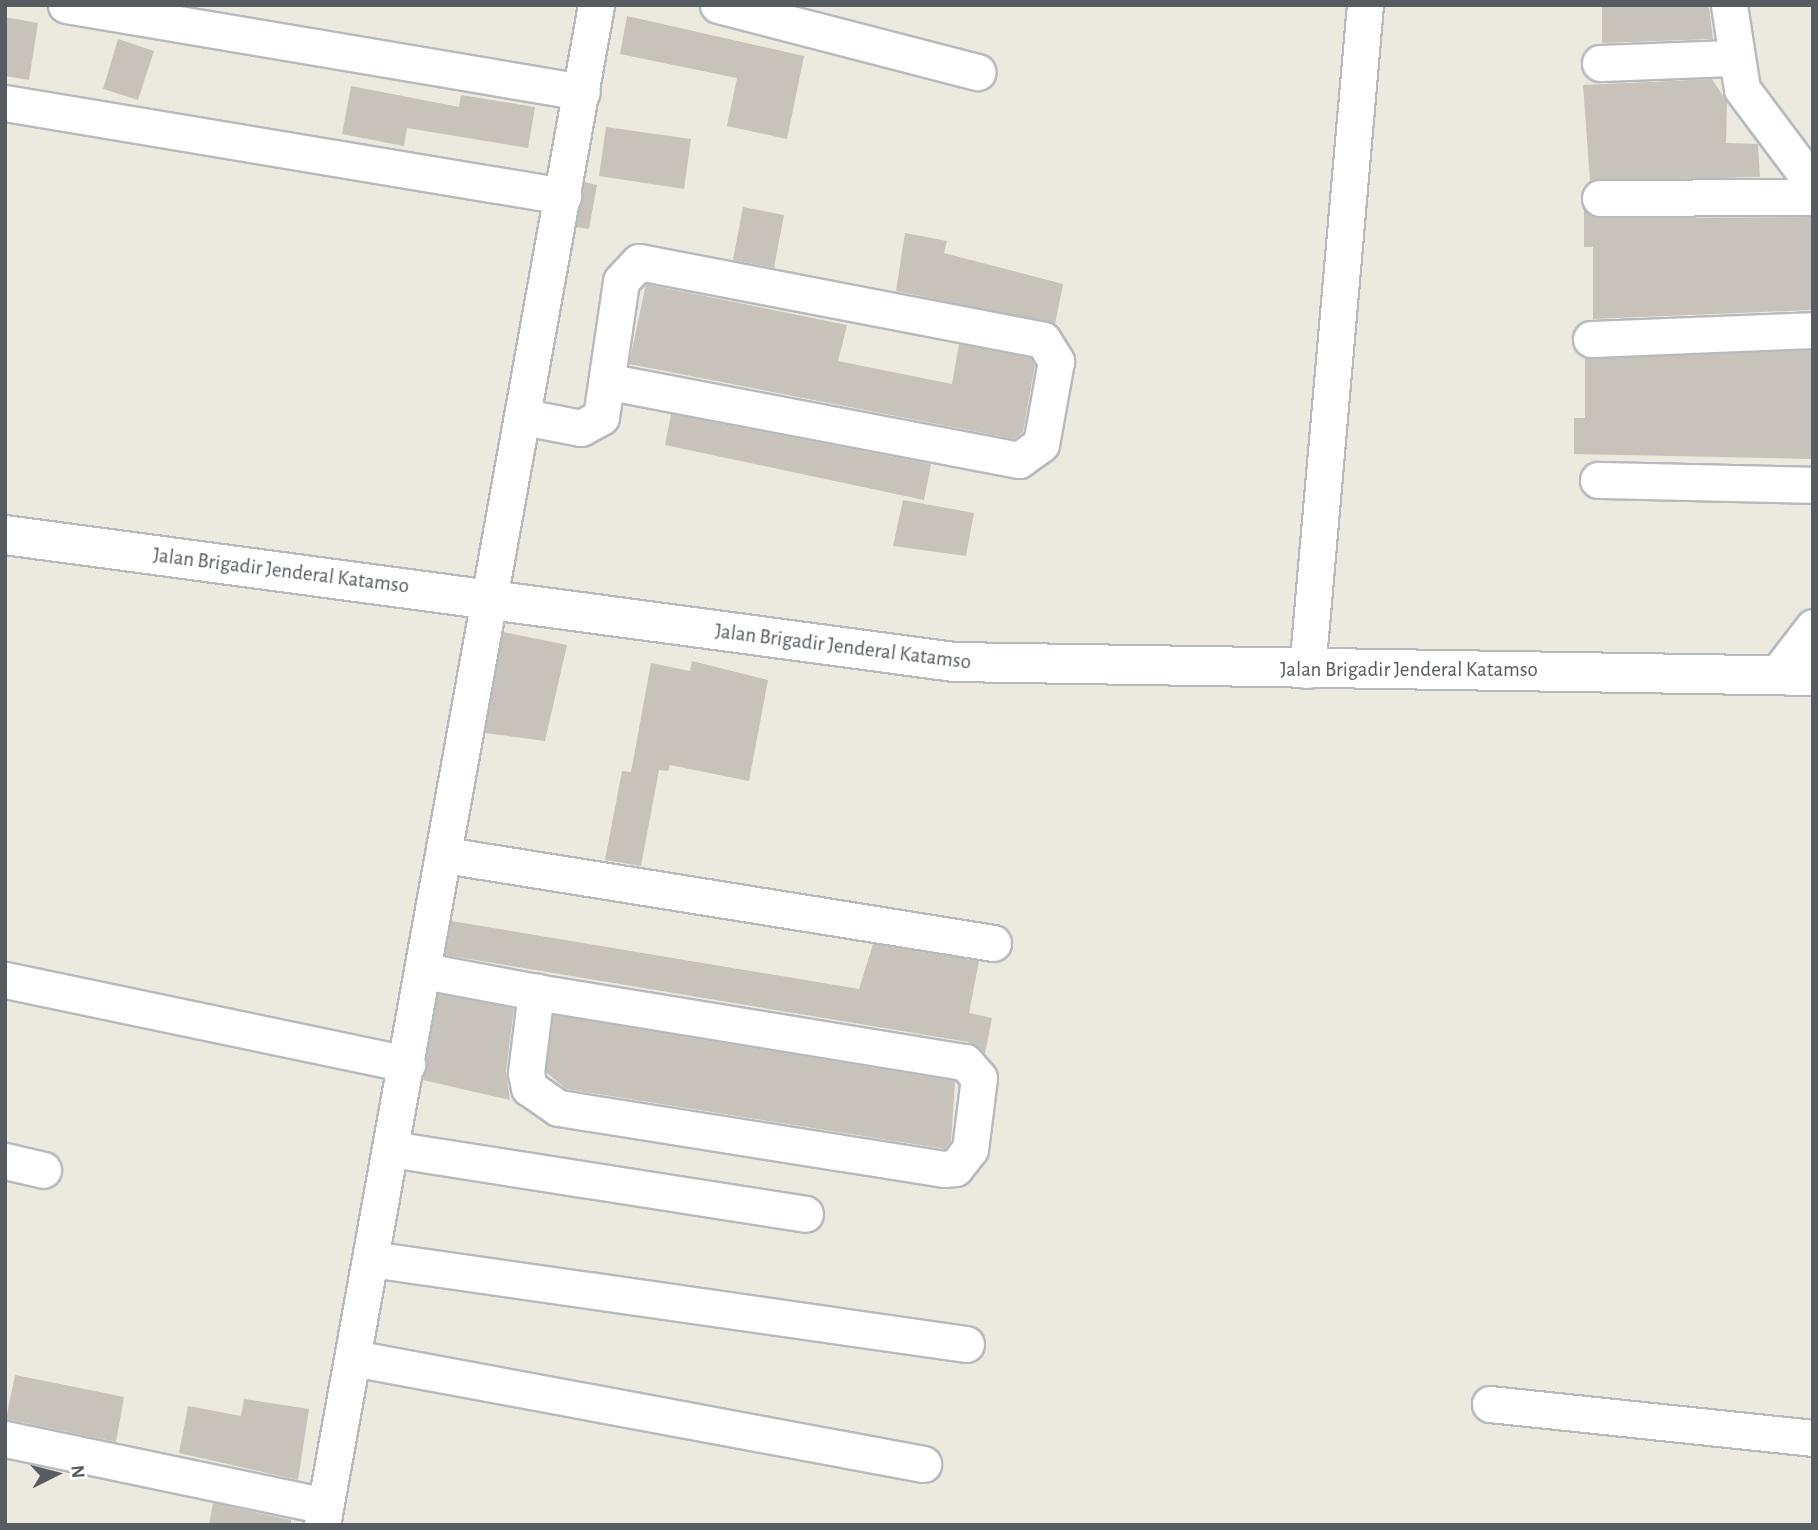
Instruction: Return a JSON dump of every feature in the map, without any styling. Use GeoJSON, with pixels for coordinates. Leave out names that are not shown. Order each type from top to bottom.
{"type":"FeatureCollection","features":[{"type":"Feature","properties":{"kind":"main road","name":"Jalan Brigadir Jenderal Katamso"},"geometry":{"type":"LineString","coordinates":[[5,535],[493,598],[954,663],[1795,675]]}},
{"type":"Feature","properties":{"kind":"street"},"geometry":{"type":"LineString","coordinates":[[66,5],[582,92]]}},
{"type":"Feature","properties":{"kind":"street"},"geometry":{"type":"LineString","coordinates":[[5,1439],[324,1515],[493,598],[596,5]]}},
{"type":"Feature","properties":{"kind":"street"},"geometry":{"type":"LineString","coordinates":[[718,5],[978,72]]}},
{"type":"Feature","properties":{"kind":"street"},"geometry":{"type":"LineString","coordinates":[[1307,670],[1365,5]]}},
{"type":"Feature","properties":{"kind":"street"},"geometry":{"type":"LineString","coordinates":[[1729,5],[1732,58],[1753,111],[1813,184]]}},
{"type":"Feature","properties":{"kind":"street"},"geometry":{"type":"LineString","coordinates":[[1600,63],[1732,58]]}},
{"type":"Feature","properties":{"kind":"street"},"geometry":{"type":"LineString","coordinates":[[5,103],[563,195]]}},
{"type":"Feature","properties":{"kind":"street"},"geometry":{"type":"LineString","coordinates":[[1600,198],[1813,197]]}},
{"type":"Feature","properties":{"kind":"street"},"geometry":{"type":"LineString","coordinates":[[524,417],[593,425],[601,417],[606,381],[624,271],[649,261],[1043,340],[1056,360],[1041,444],[1018,460],[606,381]]}},
{"type":"Feature","properties":{"kind":"street"},"geometry":{"type":"LineString","coordinates":[[1591,339],[1813,330]]}},
{"type":"Feature","properties":{"kind":"street"},"geometry":{"type":"LineString","coordinates":[[1598,481],[1813,485]]}},
{"type":"Feature","properties":{"kind":"street"},"geometry":{"type":"LineString","coordinates":[[1795,675],[1813,627]]}},
{"type":"Feature","properties":{"kind":"street"},"geometry":{"type":"LineString","coordinates":[[445,855],[993,943]]}},
{"type":"Feature","properties":{"kind":"street"},"geometry":{"type":"LineString","coordinates":[[424,971],[965,1062],[979,1078],[970,1149],[955,1168],[944,1169],[558,1108],[529,1088],[526,1073],[537,992]]}},
{"type":"Feature","properties":{"kind":"street"},"geometry":{"type":"LineString","coordinates":[[5,981],[407,1064]]}},
{"type":"Feature","properties":{"kind":"street"},"geometry":{"type":"LineString","coordinates":[[391,1149],[805,1214]]}},
{"type":"Feature","properties":{"kind":"street"},"geometry":{"type":"LineString","coordinates":[[5,1161],[43,1170]]}},
{"type":"Feature","properties":{"kind":"street"},"geometry":{"type":"LineString","coordinates":[[371,1259],[966,1344]]}},
{"type":"Feature","properties":{"kind":"street"},"geometry":{"type":"LineString","coordinates":[[353,1358],[923,1464]]}},
{"type":"Feature","properties":{"kind":"street"},"geometry":{"type":"LineString","coordinates":[[1490,1404],[1813,1438]]}},
{"type":"Feature","properties":{"kind":"building"},"geometry":{"type":"Polygon","coordinates":[[[1602,5],[1709,7],[1713,39],[1602,43],[1602,5]]]}},
{"type":"Feature","properties":{"kind":"building"},"geometry":{"type":"Polygon","coordinates":[[[627,16],[804,56],[787,139],[727,126],[737,78],[620,54],[627,16]]]}},
{"type":"Feature","properties":{"kind":"building"},"geometry":{"type":"Polygon","coordinates":[[[5,17],[38,23],[29,80],[5,76],[5,17]]]}},
{"type":"Feature","properties":{"kind":"building"},"geometry":{"type":"Polygon","coordinates":[[[118,39],[154,51],[138,100],[103,89],[118,39]]]}},
{"type":"Feature","properties":{"kind":"building"},"geometry":{"type":"Polygon","coordinates":[[[1712,79],[1727,102],[1726,143],[1758,144],[1760,177],[1590,181],[1583,85],[1712,79]]]}},
{"type":"Feature","properties":{"kind":"building"},"geometry":{"type":"Polygon","coordinates":[[[351,86],[459,107],[461,95],[535,107],[528,148],[407,128],[404,146],[342,134],[351,86]]]}},
{"type":"Feature","properties":{"kind":"building"},"geometry":{"type":"Polygon","coordinates":[[[606,127],[691,139],[684,189],[599,176],[606,127]]]}},
{"type":"Feature","properties":{"kind":"building"},"geometry":{"type":"Polygon","coordinates":[[[584,182],[597,185],[589,229],[576,227],[584,182]]]}},
{"type":"Feature","properties":{"kind":"building"},"geometry":{"type":"Polygon","coordinates":[[[743,207],[784,215],[774,268],[733,260],[743,207]]]}},
{"type":"Feature","properties":{"kind":"building"},"geometry":{"type":"Polygon","coordinates":[[[1584,210],[1600,218],[1813,217],[1813,310],[1593,319],[1593,247],[1584,247],[1584,210]]]}},
{"type":"Feature","properties":{"kind":"building"},"geometry":{"type":"Polygon","coordinates":[[[905,233],[947,241],[944,253],[1063,284],[1055,324],[896,291],[905,233]]]}},
{"type":"Feature","properties":{"kind":"building"},"geometry":{"type":"Polygon","coordinates":[[[646,284],[847,325],[838,361],[952,384],[959,344],[1031,358],[1035,365],[1023,432],[1014,439],[629,364],[646,284]]]}},
{"type":"Feature","properties":{"kind":"building"},"geometry":{"type":"Polygon","coordinates":[[[1813,350],[1813,459],[1574,454],[1574,418],[1585,418],[1585,358],[1813,350]]]}},
{"type":"Feature","properties":{"kind":"building"},"geometry":{"type":"Polygon","coordinates":[[[671,414],[931,464],[924,500],[665,445],[671,414]]]}},
{"type":"Feature","properties":{"kind":"building"},"geometry":{"type":"Polygon","coordinates":[[[903,500],[974,513],[966,556],[893,546],[903,500]]]}},
{"type":"Feature","properties":{"kind":"building"},"geometry":{"type":"Polygon","coordinates":[[[503,632],[567,645],[545,741],[485,733],[503,632]]]}},
{"type":"Feature","properties":{"kind":"building"},"geometry":{"type":"Polygon","coordinates":[[[692,661],[768,680],[749,781],[670,765],[668,771],[659,770],[641,866],[605,860],[622,771],[631,772],[651,663],[690,671],[692,661]]]}},
{"type":"Feature","properties":{"kind":"building"},"geometry":{"type":"Polygon","coordinates":[[[451,921],[859,989],[873,944],[979,961],[969,1013],[992,1018],[985,1054],[968,1042],[445,955],[451,921]]]}},
{"type":"Feature","properties":{"kind":"building"},"geometry":{"type":"Polygon","coordinates":[[[438,994],[514,1008],[506,1071],[510,1100],[423,1080],[438,994]]]}},
{"type":"Feature","properties":{"kind":"building"},"geometry":{"type":"Polygon","coordinates":[[[553,1015],[955,1081],[951,1141],[945,1149],[566,1089],[546,1072],[553,1015]]]}},
{"type":"Feature","properties":{"kind":"building"},"geometry":{"type":"Polygon","coordinates":[[[15,1375],[124,1397],[116,1442],[6,1419],[15,1375]]]}},
{"type":"Feature","properties":{"kind":"building"},"geometry":{"type":"Polygon","coordinates":[[[244,1399],[309,1409],[298,1480],[179,1453],[188,1406],[241,1416],[244,1399]]]}},
{"type":"Feature","properties":{"kind":"building"},"geometry":{"type":"Polygon","coordinates":[[[213,1503],[291,1520],[291,1525],[209,1525],[213,1503]]]}}]}
